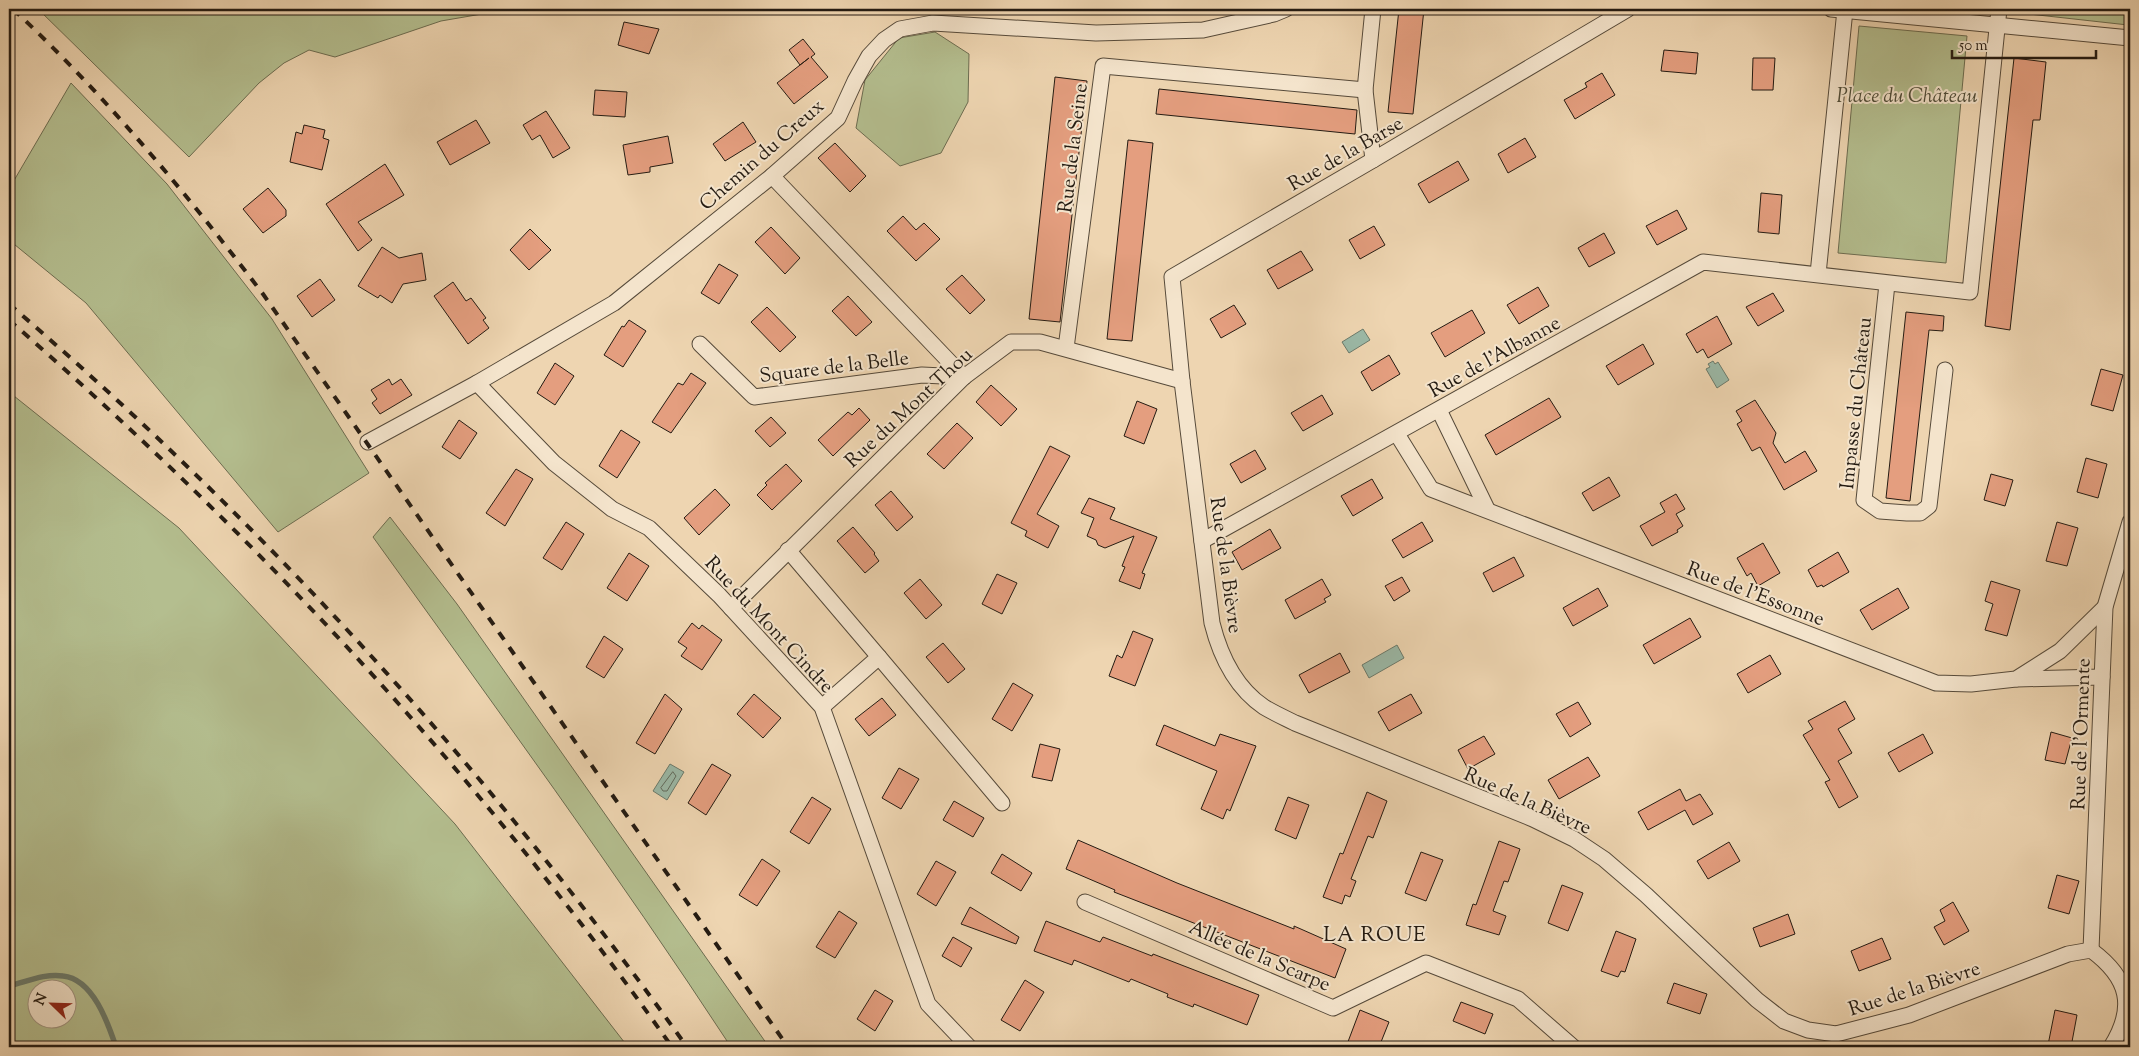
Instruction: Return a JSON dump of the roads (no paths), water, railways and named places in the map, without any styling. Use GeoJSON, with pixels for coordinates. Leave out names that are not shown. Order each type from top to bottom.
{"type":"FeatureCollection","features":[{"type":"Feature","properties":{"kind":"street","name":"Chemin du Creux"},"geometry":{"type":"LineString","coordinates":[[368,442],[477,383],[614,303],[772,176],[838,118],[869,56],[884,40],[900,29],[933,23],[1096,33],[1203,30],[1274,14],[1286,9]]}},
{"type":"Feature","properties":{"kind":"street"},"geometry":{"type":"LineString","coordinates":[[1373,9],[1365,90],[1373,160]]}},
{"type":"Feature","properties":{"kind":"street"},"geometry":{"type":"LineString","coordinates":[[1999,9],[1997,25],[1970,292],[1888,284],[1818,274],[1838,10],[1997,25],[2130,38]]}},
{"type":"Feature","properties":{"kind":"street","name":"Rue de la Barse"},"geometry":{"type":"LineString","coordinates":[[1182,381],[1172,277],[1625,10]]}},
{"type":"Feature","properties":{"kind":"street","name":"Rue de la Seine"},"geometry":{"type":"LineString","coordinates":[[1066,348],[1103,66],[1365,90]]}},
{"type":"Feature","properties":{"kind":"street"},"geometry":{"type":"LineString","coordinates":[[772,176],[964,377]]}},
{"type":"Feature","properties":{"kind":"street","name":"Rue de l'Albanne"},"geometry":{"type":"LineString","coordinates":[[1202,541],[1703,262],[1818,274]]}},
{"type":"Feature","properties":{"kind":"street","name":"Impasse du Château"},"geometry":{"type":"LineString","coordinates":[[1888,284],[1864,500],[1880,511],[1920,513],[1929,506],[1945,370]]}},
{"type":"Feature","properties":{"kind":"street","name":"Rue du Mont Thou"},"geometry":{"type":"LineString","coordinates":[[731,608],[964,377],[1011,342],[1040,342],[1182,381]]}},
{"type":"Feature","properties":{"kind":"street","name":"Square de la Belle"},"geometry":{"type":"LineString","coordinates":[[700,344],[754,398],[922,375],[964,377]]}},
{"type":"Feature","properties":{"kind":"street","name":"Rue de la Bièvre"},"geometry":{"type":"LineString","coordinates":[[1182,381],[1212,623],[1217,645],[1228,666],[1244,688],[1263,706],[1295,723],[1533,820],[1574,839],[1604,859],[1646,895],[1757,1000],[1784,1021],[1808,1030],[1836,1034],[1909,1015],[2068,954],[2091,950]]}},
{"type":"Feature","properties":{"kind":"street","name":"Rue du Mont Cindre"},"geometry":{"type":"LineString","coordinates":[[477,383],[554,463],[612,509],[649,528],[731,608],[822,707],[928,1004],[969,1047]]}},
{"type":"Feature","properties":{"kind":"street"},"geometry":{"type":"LineString","coordinates":[[1439,410],[1487,509]]}},
{"type":"Feature","properties":{"kind":"street","name":"Rue de l'Essonne"},"geometry":{"type":"LineString","coordinates":[[1397,434],[1431,489],[1487,509],[1936,684],[1971,684],[2016,679],[2102,677]]}},
{"type":"Feature","properties":{"kind":"street","name":"Rue de l'Ormente"},"geometry":{"type":"LineString","coordinates":[[2091,950],[2105,607],[2130,522]]}},
{"type":"Feature","properties":{"kind":"street"},"geometry":{"type":"LineString","coordinates":[[788,550],[1002,803]]}},
{"type":"Feature","properties":{"kind":"street","name":"Rue de l'Essonne"},"geometry":{"type":"LineString","coordinates":[[2016,679],[2060,651],[2105,607]]}},
{"type":"Feature","properties":{"kind":"street"},"geometry":{"type":"LineString","coordinates":[[822,707],[879,657]]}},
{"type":"Feature","properties":{"kind":"street","name":"Allée de la Scarpe"},"geometry":{"type":"LineString","coordinates":[[1084,902],[1333,1008],[1426,964],[1518,999],[1573,1047]]}},
{"type":"Feature","properties":{"kind":"street"},"geometry":{"type":"LineString","coordinates":[[2091,950],[2108,963],[2116,974],[2120,980],[2127,1003],[2121,1031],[2111,1047]]}},
{"type":"Feature","properties":{"kind":"water"},"geometry":{"type":"Polygon","coordinates":[[[1363,329],[1370,340],[1349,353],[1342,342],[1363,329]]]}},
{"type":"Feature","properties":{"kind":"water"},"geometry":{"type":"Polygon","coordinates":[[[1713,361],[1715,364],[1718,362],[1729,380],[1717,388],[1706,369],[1710,367],[1708,364],[1713,361]]]}},
{"type":"Feature","properties":{"kind":"water"},"geometry":{"type":"Polygon","coordinates":[[[1397,645],[1404,658],[1369,678],[1362,665],[1397,645]]]}},
{"type":"Feature","properties":{"kind":"water"},"geometry":{"type":"Polygon","coordinates":[[[670,764],[684,772],[667,800],[653,791],[670,764]]]}},
{"type":"Feature","properties":{"kind":"waterway"},"geometry":{"type":"LineString","coordinates":[[9,986],[36,978],[56,975],[74,979],[91,993],[98,1004],[109,1026],[116,1047]]}},
{"type":"Feature","properties":{"kind":"railway"},"geometry":{"type":"LineString","coordinates":[[13,9],[80,76],[144,146],[205,219],[263,294],[788,1047]]}},
{"type":"Feature","properties":{"kind":"railway"},"geometry":{"type":"LineString","coordinates":[[9,304],[103,387],[194,473],[370,655],[454,750],[535,847],[613,946],[687,1047]]}},
{"type":"Feature","properties":{"kind":"railway"},"geometry":{"type":"LineString","coordinates":[[9,320],[101,402],[190,487],[277,574],[362,664],[444,756],[523,851],[599,948],[672,1047]]}},
{"type":"Feature","properties":{"kind":"district","name":"LA ROUE"},"geometry":{"type":"Point","coordinates":[1375,934]}},
{"type":"Feature","properties":{"kind":"park label","name":"Place du Château"},"geometry":{"type":"Point","coordinates":[1907,95]}}]}
